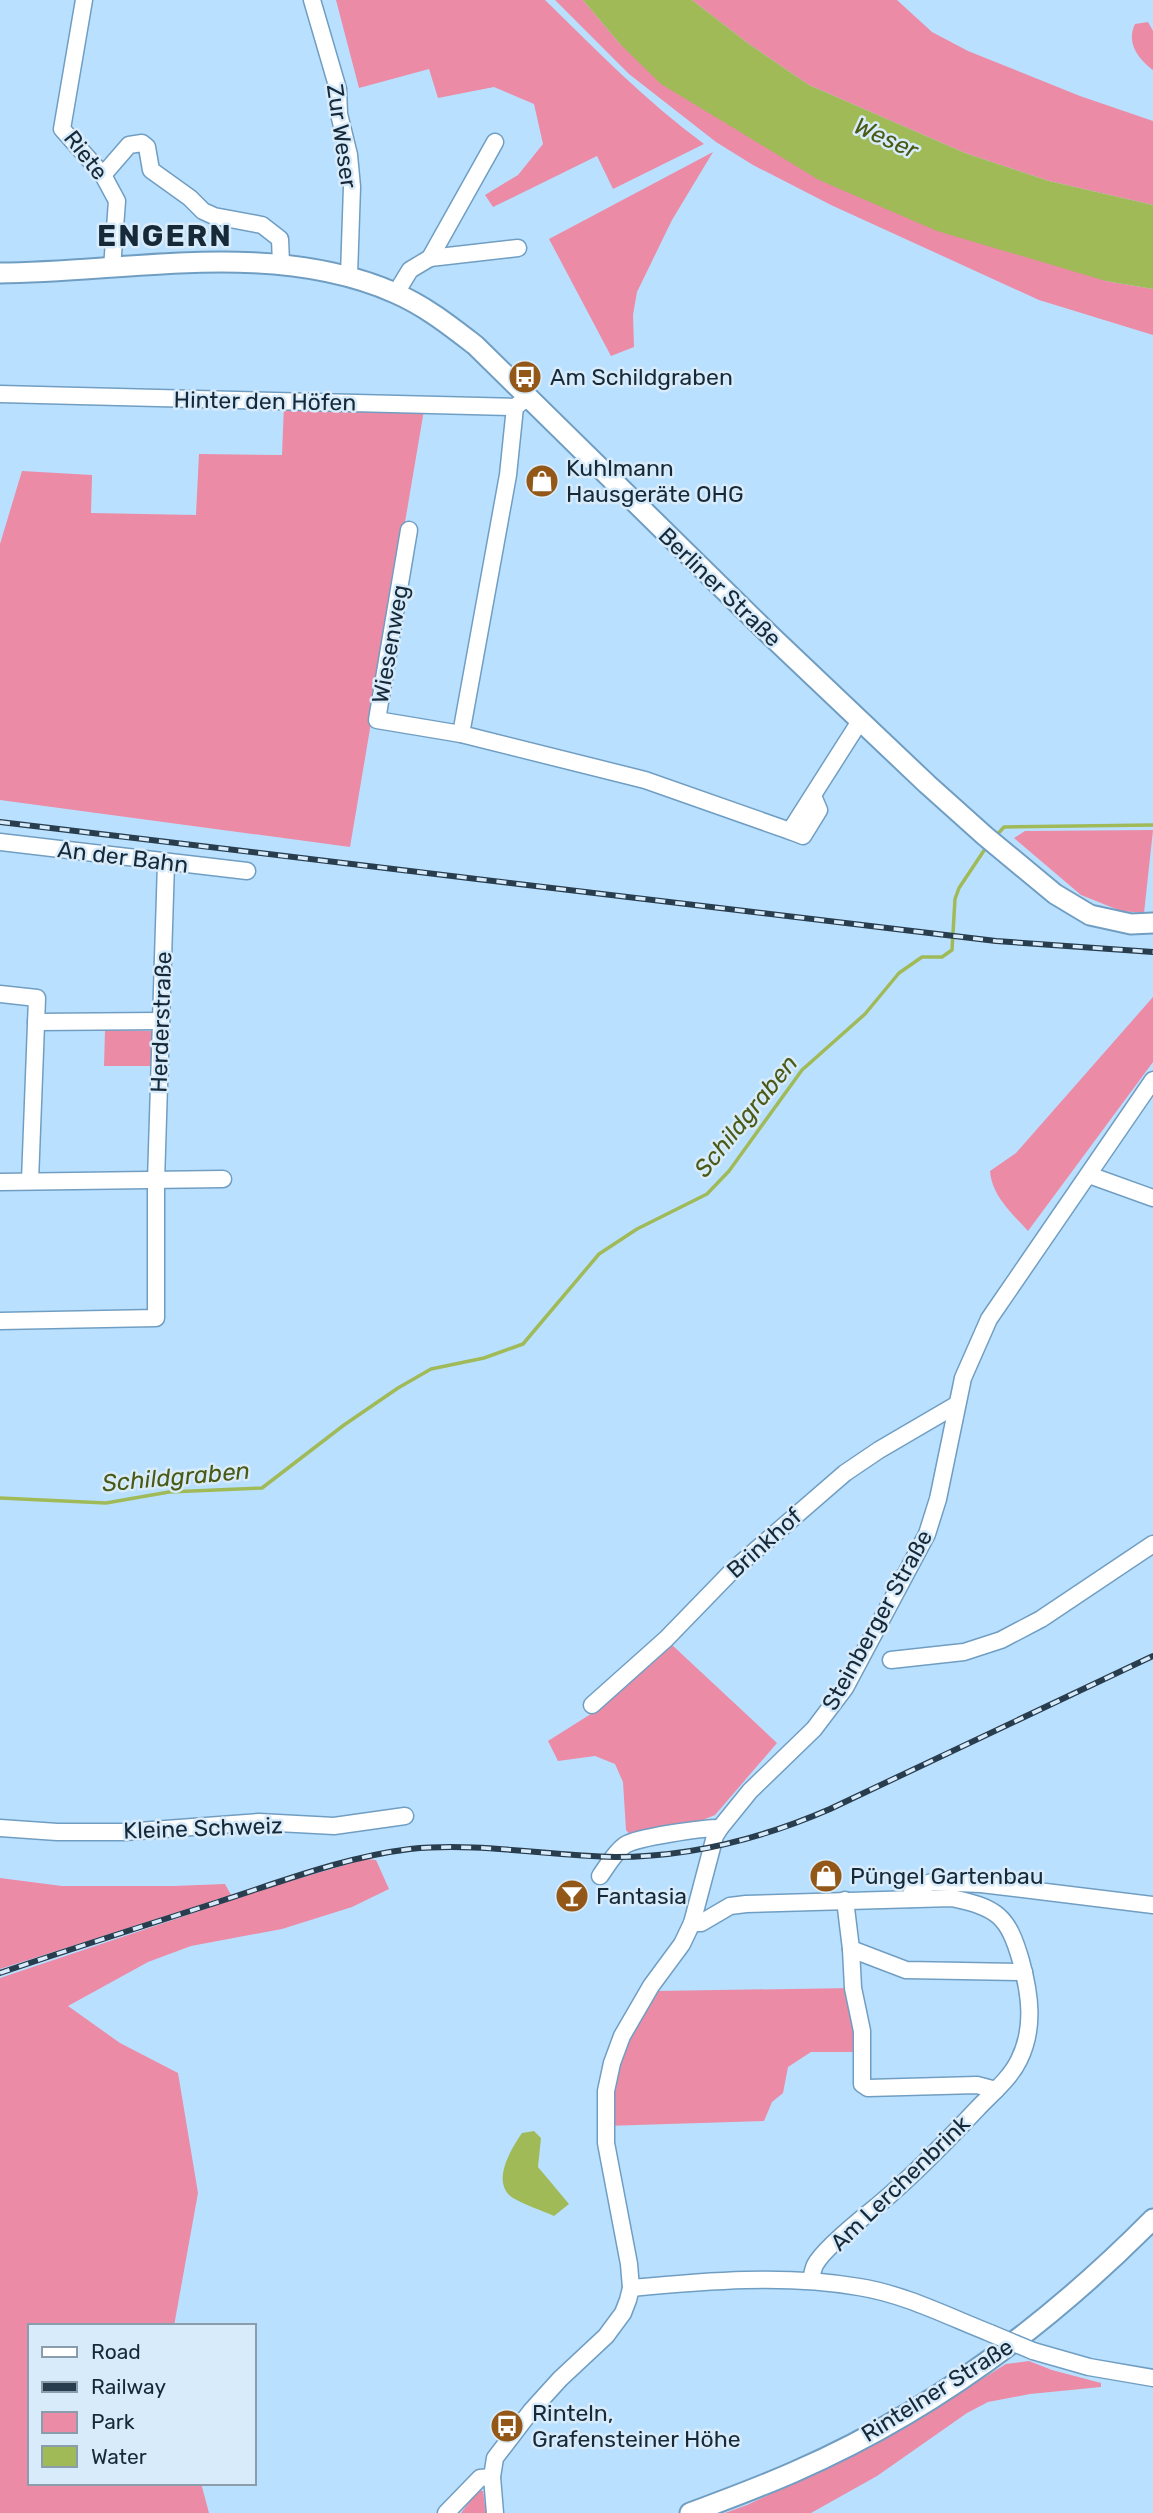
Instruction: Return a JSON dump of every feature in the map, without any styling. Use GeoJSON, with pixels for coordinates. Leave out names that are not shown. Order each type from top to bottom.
{"type":"FeatureCollection","features":[{"type":"Feature","properties":{"kind":"main road","name":"Berliner Straße"},"geometry":{"type":"LineString","coordinates":[[0,273],[214,263],[281,263],[349,275],[396,293],[431,312],[475,345],[521,402],[991,841],[1055,894],[1090,915],[1131,924],[1153,923]]}},
{"type":"Feature","properties":{"kind":"main road","name":"Rintelner Straße"},"geometry":{"type":"LineString","coordinates":[[690,2513],[796,2471],[885,2426],[945,2390],[981,2367],[1051,2314],[1100,2272],[1153,2220]]}},
{"type":"Feature","properties":{"kind":"street","name":"Riete"},"geometry":{"type":"LineString","coordinates":[[84,0],[62,129],[103,175],[117,201],[113,268]]}},
{"type":"Feature","properties":{"kind":"street","name":"Zur Weser"},"geometry":{"type":"LineString","coordinates":[[312,0],[338,89],[339,114],[349,155],[352,187],[349,275]]}},
{"type":"Feature","properties":{"kind":"street"},"geometry":{"type":"LineString","coordinates":[[430,258],[495,142]]}},
{"type":"Feature","properties":{"kind":"street"},"geometry":{"type":"LineString","coordinates":[[103,175],[129,145],[142,143],[147,147],[151,170],[190,198],[203,211],[214,216],[262,225],[280,239],[281,263]]}},
{"type":"Feature","properties":{"kind":"street"},"geometry":{"type":"LineString","coordinates":[[396,293],[410,270],[430,258],[517,248]]}},
{"type":"Feature","properties":{"kind":"street","name":"Hinter den Höfen"},"geometry":{"type":"LineString","coordinates":[[0,394],[521,402]]}},
{"type":"Feature","properties":{"kind":"street"},"geometry":{"type":"LineString","coordinates":[[521,402],[461,734],[645,779],[790,831],[860,721]]}},
{"type":"Feature","properties":{"kind":"street","name":"Wiesenweg"},"geometry":{"type":"LineString","coordinates":[[409,530],[377,720],[461,734]]}},
{"type":"Feature","properties":{"kind":"street","name":"An der Bahn"},"geometry":{"type":"LineString","coordinates":[[0,842],[247,872]]}},
{"type":"Feature","properties":{"kind":"street","name":"Herderstraße"},"geometry":{"type":"LineString","coordinates":[[0,1321],[156,1318],[156,1181],[166,863]]}},
{"type":"Feature","properties":{"kind":"street"},"geometry":{"type":"LineString","coordinates":[[0,994],[37,998],[30,1181]]}},
{"type":"Feature","properties":{"kind":"street"},"geometry":{"type":"LineString","coordinates":[[36,1022],[161,1021]]}},
{"type":"Feature","properties":{"kind":"street","name":"Steinberger Straße"},"geometry":{"type":"LineString","coordinates":[[496,2510],[492,2477],[495,2458],[509,2437],[560,2379],[606,2336],[623,2313],[631,2288],[626,2240],[606,2143],[606,2091],[622,2036],[651,1986],[682,1944],[692,1923],[715,1836],[750,1791],[830,1710],[856,1668],[927,1534],[938,1499],[956,1405],[972,1353],[989,1319],[1153,1080]]}},
{"type":"Feature","properties":{"kind":"street"},"geometry":{"type":"LineString","coordinates":[[1089,1175],[1153,1198]]}},
{"type":"Feature","properties":{"kind":"street"},"geometry":{"type":"LineString","coordinates":[[0,1182],[223,1179]]}},
{"type":"Feature","properties":{"kind":"street","name":"Brinkhof"},"geometry":{"type":"LineString","coordinates":[[592,1705],[666,1639],[733,1570],[845,1473],[878,1450],[956,1405]]}},
{"type":"Feature","properties":{"kind":"street"},"geometry":{"type":"LineString","coordinates":[[891,1660],[964,1651],[1001,1640],[1041,1619],[1153,1544]]}},
{"type":"Feature","properties":{"kind":"street","name":"Kleine Schweiz"},"geometry":{"type":"LineString","coordinates":[[0,1828],[112,1832],[259,1822],[334,1826],[405,1816]]}},
{"type":"Feature","properties":{"kind":"street"},"geometry":{"type":"LineString","coordinates":[[600,1876],[627,1843],[699,1828],[720,1828]]}},
{"type":"Feature","properties":{"kind":"street"},"geometry":{"type":"LineString","coordinates":[[910,1899],[913,1888],[932,1882],[981,1884],[1153,1905]]}},
{"type":"Feature","properties":{"kind":"street","name":"Am Lerchenbrink"},"geometry":{"type":"LineString","coordinates":[[692,1923],[701,1923],[730,1906],[738,1905],[953,1898],[972,1902],[991,1911],[1004,1920],[1013,1933],[1024,1972],[1030,2008],[1020,2059],[996,2090],[929,2160],[846,2232],[816,2263],[811,2280]]}},
{"type":"Feature","properties":{"kind":"street","name":"Am Lerchenbrink"},"geometry":{"type":"LineString","coordinates":[[845,1900],[853,1988],[862,2031],[862,2084],[868,2088],[977,2085],[996,2090]]}},
{"type":"Feature","properties":{"kind":"street"},"geometry":{"type":"LineString","coordinates":[[851,1949],[906,1970],[1024,1972]]}},
{"type":"Feature","properties":{"kind":"street"},"geometry":{"type":"LineString","coordinates":[[631,2288],[811,2280],[862,2287],[916,2303],[1034,2351],[1089,2367],[1153,2378]]}},
{"type":"Feature","properties":{"kind":"street"},"geometry":{"type":"LineString","coordinates":[[446,2513],[480,2478],[492,2477]]}},
{"type":"Feature","properties":{"kind":"green space"},"geometry":{"type":"Polygon","coordinates":[[[336,0],[545,0],[642,93],[704,144],[613,189],[597,156],[493,207],[485,195],[518,175],[543,144],[534,104],[494,87],[438,98],[429,69],[359,88],[336,0]]]}},
{"type":"Feature","properties":{"kind":"green space"},"geometry":{"type":"Polygon","coordinates":[[[555,0],[583,0],[620,44],[1106,281],[1153,289],[1153,335],[1039,300],[831,205],[753,165],[716,142],[629,74],[555,0]]]}},
{"type":"Feature","properties":{"kind":"green space"},"geometry":{"type":"Polygon","coordinates":[[[692,0],[897,0],[932,32],[968,51],[1080,96],[1153,121],[1153,205],[1049,181],[965,153],[809,85],[692,0]]]}},
{"type":"Feature","properties":{"kind":"green space"},"geometry":{"type":"Polygon","coordinates":[[[1148,22],[1153,31],[1153,70],[1138,56],[1132,38],[1135,24],[1148,22]]]}},
{"type":"Feature","properties":{"kind":"green space"},"geometry":{"type":"Polygon","coordinates":[[[713,152],[672,220],[637,292],[633,315],[634,347],[611,356],[549,239],[713,152]]]}},
{"type":"Feature","properties":{"kind":"green space"},"geometry":{"type":"Polygon","coordinates":[[[284,405],[424,410],[350,847],[0,800],[0,544],[22,471],[92,475],[91,513],[196,515],[199,454],[282,455],[284,405]]]}},
{"type":"Feature","properties":{"kind":"green space"},"geometry":{"type":"Polygon","coordinates":[[[1153,830],[1144,913],[1121,911],[1081,895],[1014,838],[1025,831],[1153,830]]]}},
{"type":"Feature","properties":{"kind":"green space"},"geometry":{"type":"Polygon","coordinates":[[[1153,997],[1153,1062],[1028,1231],[999,1196],[990,1171],[1016,1153],[1153,997]]]}},
{"type":"Feature","properties":{"kind":"green space"},"geometry":{"type":"Polygon","coordinates":[[[105,1030],[154,1031],[151,1066],[104,1066],[105,1030]]]}},
{"type":"Feature","properties":{"kind":"green space"},"geometry":{"type":"Polygon","coordinates":[[[671,1644],[777,1743],[715,1815],[698,1822],[632,1837],[626,1830],[623,1782],[615,1764],[595,1756],[558,1761],[548,1741],[594,1712],[671,1644]]]}},
{"type":"Feature","properties":{"kind":"green space"},"geometry":{"type":"Polygon","coordinates":[[[366,1859],[376,1860],[389,1889],[352,1907],[282,1929],[191,1946],[148,1962],[68,2006],[120,2043],[178,2073],[198,2193],[174,2324],[28,2324],[28,2485],[202,2485],[209,2513],[0,2513],[0,1978],[283,1883],[366,1859]]]}},
{"type":"Feature","properties":{"kind":"green space"},"geometry":{"type":"Polygon","coordinates":[[[0,1878],[62,1886],[225,1884],[231,1895],[0,1969],[0,1878]]]}},
{"type":"Feature","properties":{"kind":"green space"},"geometry":{"type":"Polygon","coordinates":[[[853,1988],[862,2052],[811,2052],[788,2067],[783,2093],[772,2102],[764,2121],[605,2126],[619,2063],[637,2023],[657,1991],[853,1988]]]}},
{"type":"Feature","properties":{"kind":"green space"},"geometry":{"type":"Polygon","coordinates":[[[1029,2361],[1101,2383],[1101,2387],[1030,2394],[988,2402],[967,2413],[877,2476],[811,2513],[725,2513],[847,2458],[1006,2364],[1029,2361]]]}},
{"type":"Feature","properties":{"kind":"green space"},"geometry":{"type":"Polygon","coordinates":[[[478,2490],[483,2491],[486,2513],[461,2513],[478,2490]]]}},
{"type":"Feature","properties":{"kind":"water","name":"Weser"},"geometry":{"type":"Polygon","coordinates":[[[583,0],[692,0],[809,85],[965,153],[1049,181],[1153,205],[1153,289],[1106,281],[937,231],[819,180],[661,84],[620,44],[583,0]]]}},
{"type":"Feature","properties":{"kind":"water"},"geometry":{"type":"Polygon","coordinates":[[[534,2131],[541,2138],[538,2167],[569,2204],[554,2216],[513,2198],[506,2192],[503,2184],[505,2166],[513,2148],[522,2133],[534,2131]]]}},
{"type":"Feature","properties":{"kind":"waterway","name":"Schildgraben"},"geometry":{"type":"LineString","coordinates":[[995,837],[1004,827],[1153,825]]}},
{"type":"Feature","properties":{"kind":"waterway","name":"Schildgraben"},"geometry":{"type":"LineString","coordinates":[[0,1498],[106,1503],[169,1492],[262,1488],[344,1425],[431,1369],[484,1358],[523,1344],[599,1254],[637,1229],[707,1194],[729,1171],[802,1070],[865,1014],[899,973],[922,957],[942,957],[952,950],[955,899],[959,888],[987,846]]}},
{"type":"Feature","properties":{"kind":"railway"},"geometry":{"type":"LineString","coordinates":[[0,822],[996,941],[1153,952]]}},
{"type":"Feature","properties":{"kind":"railway"},"geometry":{"type":"LineString","coordinates":[[0,1973],[314,1870],[386,1853],[462,1847],[589,1856],[643,1856],[698,1850],[752,1837],[830,1809],[1153,1656]]}},
{"type":"Feature","properties":{"kind":"place","name":"Am Schildgraben"},"geometry":{"type":"Point","coordinates":[525,377]}},
{"type":"Feature","properties":{"kind":"place","name":"Kuhlmann Hausgeräte OHG"},"geometry":{"type":"Point","coordinates":[542,481]}},
{"type":"Feature","properties":{"kind":"place","name":"Püngel Gartenbau"},"geometry":{"type":"Point","coordinates":[826,1876]}},
{"type":"Feature","properties":{"kind":"place","name":"Fantasia"},"geometry":{"type":"Point","coordinates":[572,1896]}},
{"type":"Feature","properties":{"kind":"place","name":"Rinteln, Grafensteiner Höhe"},"geometry":{"type":"Point","coordinates":[507,2426]}},
{"type":"Feature","properties":{"kind":"district","name":"ENGERN"},"geometry":{"type":"Point","coordinates":[165,236]}}]}
